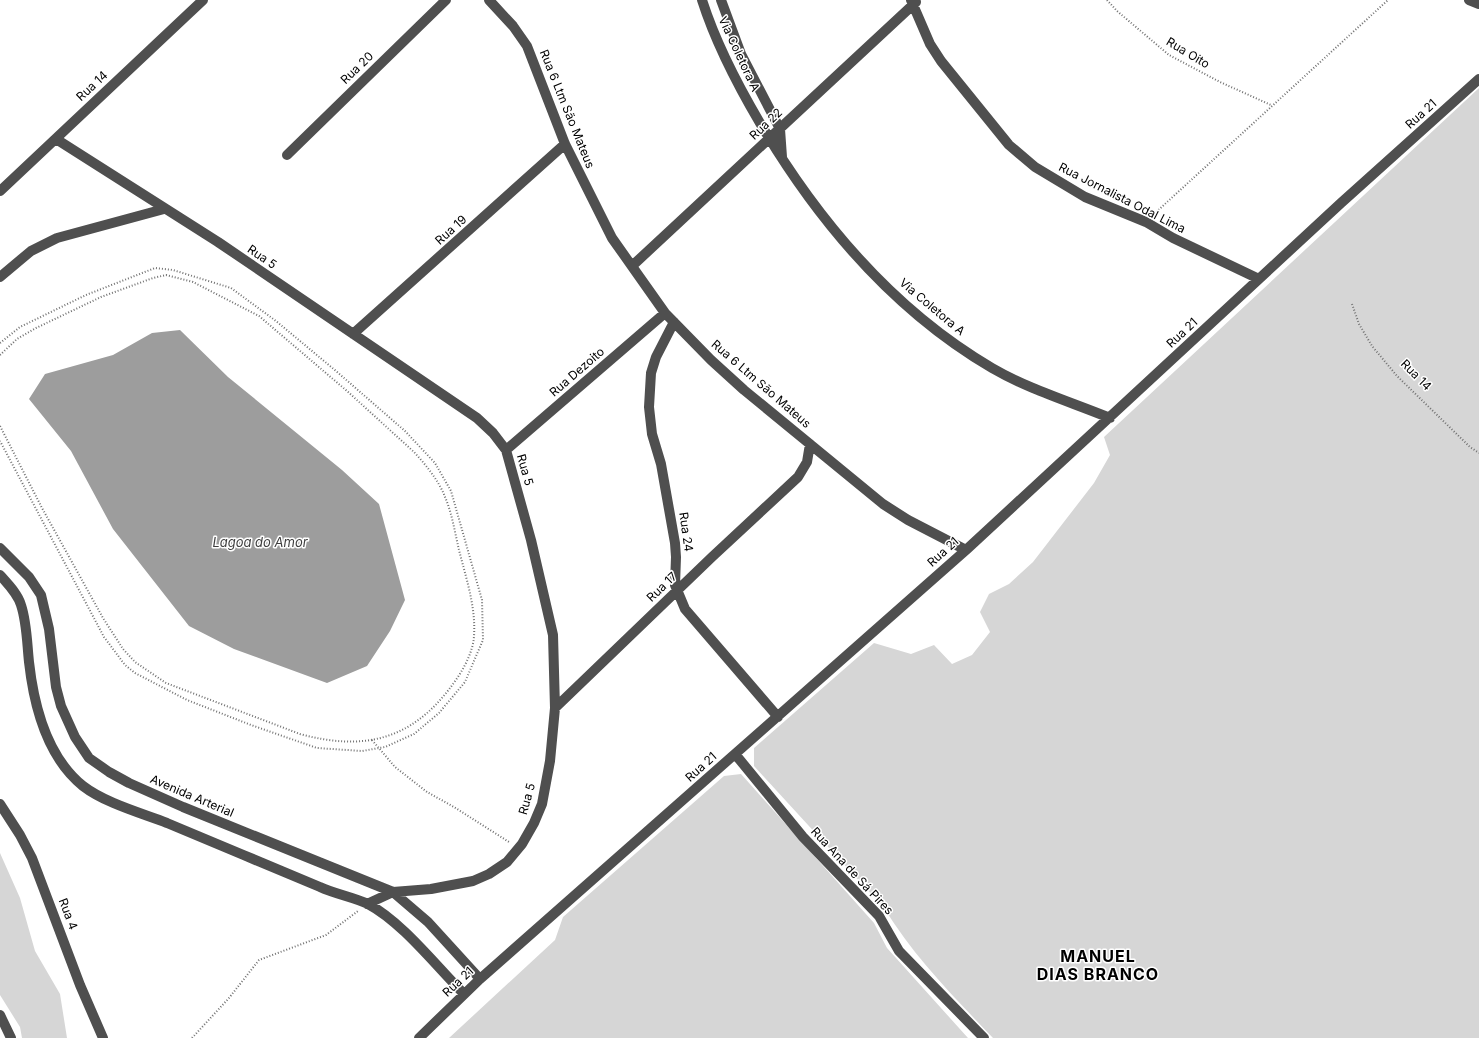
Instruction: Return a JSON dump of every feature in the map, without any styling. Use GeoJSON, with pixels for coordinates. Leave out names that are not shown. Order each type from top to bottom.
{"type":"FeatureCollection","features":[{"type":"Feature","properties":{"kind":"street","name":"Rua 14"},"geometry":{"type":"LineString","coordinates":[[0,191],[203,0]]}},
{"type":"Feature","properties":{"kind":"street","name":"Rua 20"},"geometry":{"type":"LineString","coordinates":[[287,155],[446,0]]}},
{"type":"Feature","properties":{"kind":"street","name":"Rua 6 Ltm São Mateus"},"geometry":{"type":"LineString","coordinates":[[489,0],[513,26],[527,46],[565,144],[612,238],[665,313],[711,360],[744,390],[893,511],[966,550]]}},
{"type":"Feature","properties":{"kind":"street","name":"Via Coletora A"},"geometry":{"type":"LineString","coordinates":[[702,0],[711,29],[731,71],[769,138],[822,216],[843,242],[901,300],[937,332],[975,358],[1010,378],[1110,418]]}},
{"type":"Feature","properties":{"kind":"street","name":"Via Coletora A"},"geometry":{"type":"LineString","coordinates":[[721,0],[741,54],[780,129],[782,159]]}},
{"type":"Feature","properties":{"kind":"street"},"geometry":{"type":"LineString","coordinates":[[1469,0],[1479,4]]}},
{"type":"Feature","properties":{"kind":"street","name":"Rua 22"},"geometry":{"type":"LineString","coordinates":[[632,266],[780,129],[913,2]]}},
{"type":"Feature","properties":{"kind":"street","name":"Rua Jornalista Odal Lima"},"geometry":{"type":"LineString","coordinates":[[913,2],[930,44],[941,61],[1010,145],[1021,155],[1059,183],[1085,197],[1146,222],[1173,238],[1259,279]]}},
{"type":"Feature","properties":{"kind":"street","name":"Rua 21"},"geometry":{"type":"LineString","coordinates":[[419,1038],[464,994],[966,550],[1341,203],[1479,79]]}},
{"type":"Feature","properties":{"kind":"street","name":"Rua 5"},"geometry":{"type":"LineString","coordinates":[[56,138],[164,209],[218,242],[477,418],[494,433],[506,450],[531,540],[549,615],[554,656],[555,708],[550,761],[542,804],[534,823],[519,848],[507,862],[490,874],[473,881],[431,889],[393,892]]}},
{"type":"Feature","properties":{"kind":"street","name":"Rua 19"},"geometry":{"type":"LineString","coordinates":[[353,334],[565,144]]}},
{"type":"Feature","properties":{"kind":"street"},"geometry":{"type":"LineString","coordinates":[[0,277],[31,251],[58,238],[164,209]]}},
{"type":"Feature","properties":{"kind":"street","name":"Rua Dezoito"},"geometry":{"type":"LineString","coordinates":[[506,450],[665,313]]}},
{"type":"Feature","properties":{"kind":"street","name":"Rua 24"},"geometry":{"type":"LineString","coordinates":[[674,322],[656,357],[651,373],[649,406],[652,434],[662,470],[675,544],[676,591],[685,609],[778,717]]}},
{"type":"Feature","properties":{"kind":"street","name":"Rua 17"},"geometry":{"type":"LineString","coordinates":[[555,708],[676,591],[798,477],[807,462],[810,444]]}},
{"type":"Feature","properties":{"kind":"street","name":"Avenida Arterial"},"geometry":{"type":"LineString","coordinates":[[0,548],[29,577],[41,595],[49,629],[56,687],[61,706],[75,737],[89,758],[109,772],[176,804],[393,892],[428,922],[480,980]]}},
{"type":"Feature","properties":{"kind":"street"},"geometry":{"type":"LineString","coordinates":[[0,575],[10,586],[21,604],[30,672],[39,712],[48,738],[57,757],[67,770],[84,787],[113,802],[334,893],[367,904],[402,929],[464,994]]}},
{"type":"Feature","properties":{"kind":"street","name":"Rua Ana de Sá Pires"},"geometry":{"type":"LineString","coordinates":[[735,754],[803,837],[879,916],[899,951],[984,1038]]}},
{"type":"Feature","properties":{"kind":"street","name":"Rua 4"},"geometry":{"type":"LineString","coordinates":[[0,804],[20,835],[34,864],[80,985],[103,1038]]}},
{"type":"Feature","properties":{"kind":"street"},"geometry":{"type":"LineString","coordinates":[[367,904],[393,892]]}},
{"type":"Feature","properties":{"kind":"street"},"geometry":{"type":"LineString","coordinates":[[0,1016],[11,1038]]}},
{"type":"Feature","properties":{"kind":"path","name":"Rua Oito"},"geometry":{"type":"LineString","coordinates":[[1107,0],[1117,11],[1170,55],[1220,82],[1271,106]]}},
{"type":"Feature","properties":{"kind":"path"},"geometry":{"type":"LineString","coordinates":[[1146,222],[1388,0]]}},
{"type":"Feature","properties":{"kind":"path"},"geometry":{"type":"LineString","coordinates":[[0,343],[20,327],[86,295],[155,268],[173,270],[231,288],[276,321],[405,431],[430,457],[451,491],[482,600],[482,640],[465,682],[439,713],[414,734],[385,747],[362,751],[317,748],[186,700],[157,686],[125,665],[104,637],[0,440]]}},
{"type":"Feature","properties":{"kind":"path"},"geometry":{"type":"LineString","coordinates":[[0,354],[17,339],[36,328],[101,297],[153,278],[166,275],[193,282],[260,316],[348,391],[414,452],[423,462],[445,497],[472,602],[474,637],[460,674],[439,702],[427,714],[404,729],[382,739],[372,740],[335,741],[300,734],[166,683],[135,662],[123,649],[103,618],[42,508],[0,426]]}},
{"type":"Feature","properties":{"kind":"path","name":"Rua 14"},"geometry":{"type":"LineString","coordinates":[[1352,304],[1366,338],[1397,376],[1465,442],[1479,453]]}},
{"type":"Feature","properties":{"kind":"path"},"geometry":{"type":"LineString","coordinates":[[372,740],[395,767],[427,792],[454,807],[519,848]]}},
{"type":"Feature","properties":{"kind":"path"},"geometry":{"type":"LineString","coordinates":[[192,1038],[229,998],[259,960],[326,935],[367,904]]}},
{"type":"Feature","properties":{"kind":"shaded area"},"geometry":{"type":"Polygon","coordinates":[[[1479,88],[1479,1038],[993,1038],[949,992],[908,944],[884,908],[754,766],[754,748],[874,643],[911,654],[934,645],[952,664],[972,655],[990,632],[980,612],[989,594],[1009,584],[1033,562],[1094,483],[1110,455],[1104,437],[1479,88]]]}},
{"type":"Feature","properties":{"kind":"shaded area"},"geometry":{"type":"Polygon","coordinates":[[[741,774],[874,923],[887,948],[968,1038],[449,1038],[555,940],[563,917],[724,776],[741,774]]]}},
{"type":"Feature","properties":{"kind":"shaded area"},"geometry":{"type":"Polygon","coordinates":[[[0,853],[20,898],[35,951],[60,994],[67,1038],[22,1038],[20,1027],[0,995],[0,853]]]}},
{"type":"Feature","properties":{"kind":"water","name":"Lagoa do Amor"},"geometry":{"type":"Polygon","coordinates":[[[180,330],[228,377],[342,470],[379,504],[405,600],[390,631],[367,666],[327,683],[234,649],[189,626],[113,529],[71,451],[29,399],[45,374],[113,355],[152,333],[180,330]]]}},
{"type":"Feature","properties":{"kind":"district","name":"MANUEL DIAS BRANCO"},"geometry":{"type":"Point","coordinates":[1098,965]}}]}
